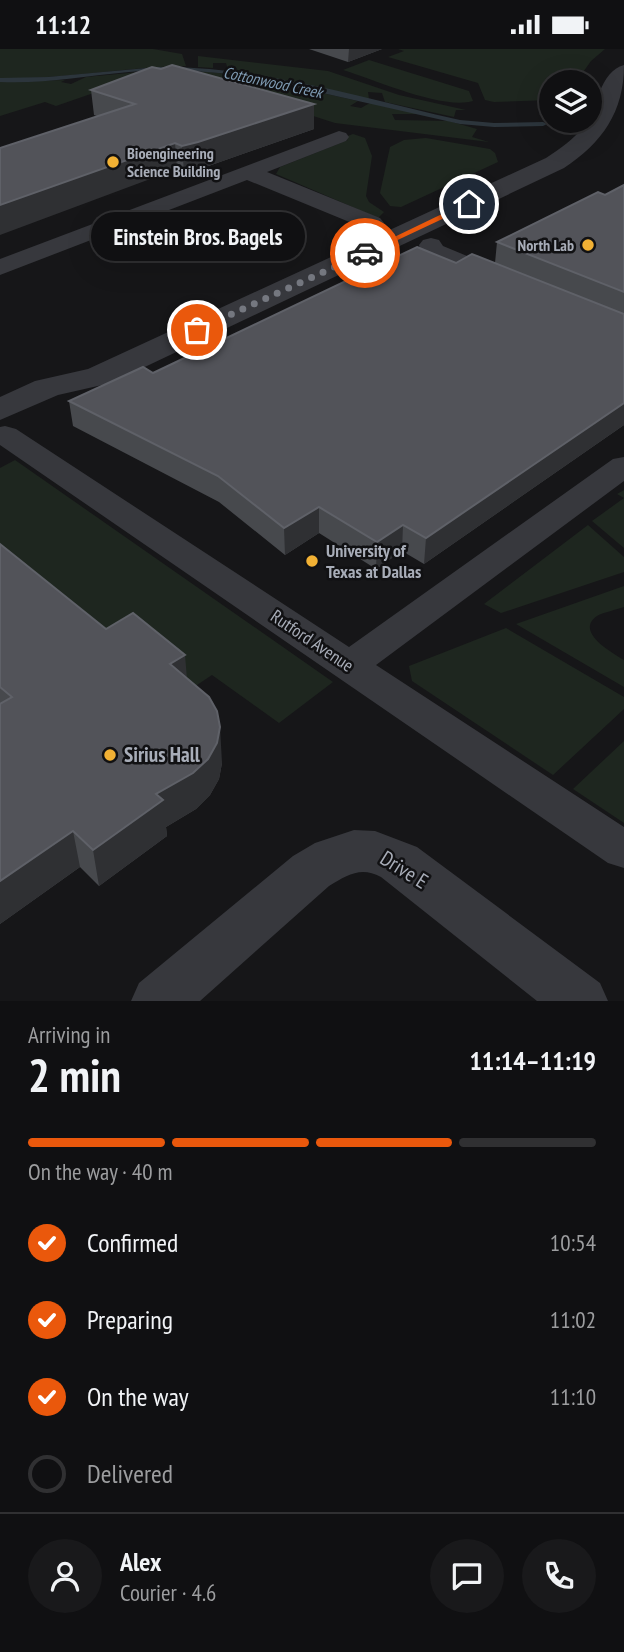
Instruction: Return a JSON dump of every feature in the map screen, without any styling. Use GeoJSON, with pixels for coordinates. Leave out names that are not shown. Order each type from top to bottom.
{"type":"FeatureCollection","features":[{"type":"Feature","properties":{"kind":"street"},"geometry":{"type":"LineString","coordinates":[[1,428],[71,402],[99,376],[555,163],[571,153],[594,129],[613,83],[624,71]]}},
{"type":"Feature","properties":{"kind":"street"},"geometry":{"type":"LineString","coordinates":[[0,268],[339,137]]}},
{"type":"Feature","properties":{"kind":"street"},"geometry":{"type":"LineString","coordinates":[[247,172],[372,223]]}},
{"type":"Feature","properties":{"kind":"street"},"geometry":{"type":"LineString","coordinates":[[431,245],[430,249],[520,286]]}},
{"type":"Feature","properties":{"kind":"street","name":"Rutford Avenue"},"geometry":{"type":"LineString","coordinates":[[1,428],[624,850]]}},
{"type":"Feature","properties":{"kind":"street"},"geometry":{"type":"LineString","coordinates":[[349,666],[624,466]]}},
{"type":"Feature","properties":{"kind":"street","name":"Drive E"},"geometry":{"type":"LineString","coordinates":[[159,1001],[312,871],[336,855],[360,850],[381,851],[399,862],[580,1001]]}},
{"type":"Feature","properties":{"kind":"shaded area"},"geometry":{"type":"Polygon","coordinates":[[[0,49],[153,49],[182,54],[186,66],[0,78],[0,49]]]}},
{"type":"Feature","properties":{"kind":"shaded area"},"geometry":{"type":"Polygon","coordinates":[[[398,49],[605,49],[585,70],[539,70],[539,100],[494,102],[485,100],[478,83],[388,57],[404,51],[398,49]]]}},
{"type":"Feature","properties":{"kind":"shaded area"},"geometry":{"type":"Polygon","coordinates":[[[198,56],[328,71],[399,95],[466,110],[456,110],[454,117],[385,102],[382,93],[368,92],[369,99],[228,70],[226,63],[213,63],[213,68],[198,67],[198,56]]]}},
{"type":"Feature","properties":{"kind":"shaded area"},"geometry":{"type":"Polygon","coordinates":[[[369,60],[469,91],[473,101],[460,103],[427,98],[343,70],[369,60]]]}},
{"type":"Feature","properties":{"kind":"shaded area"},"geometry":{"type":"Polygon","coordinates":[[[160,70],[56,106],[45,102],[0,116],[0,82],[65,80],[61,82],[71,84],[86,77],[160,70]]]}},
{"type":"Feature","properties":{"kind":"shaded area"},"geometry":{"type":"Polygon","coordinates":[[[201,71],[237,75],[231,80],[241,82],[249,77],[288,85],[284,88],[300,92],[305,89],[358,101],[350,106],[361,108],[370,103],[420,114],[392,114],[395,120],[449,121],[477,129],[472,137],[489,142],[335,123],[204,81],[201,71]]]}},
{"type":"Feature","properties":{"kind":"shaded area"},"geometry":{"type":"Polygon","coordinates":[[[353,134],[365,138],[372,156],[366,196],[369,202],[384,212],[378,218],[276,174],[280,167],[348,140],[342,138],[353,134]]]}},
{"type":"Feature","properties":{"kind":"shaded area"},"geometry":{"type":"Polygon","coordinates":[[[426,138],[490,149],[495,153],[498,162],[401,207],[390,206],[380,193],[390,147],[404,140],[426,138]]]}},
{"type":"Feature","properties":{"kind":"shaded area"},"geometry":{"type":"Polygon","coordinates":[[[15,460],[333,682],[279,723],[212,675],[188,691],[0,572],[0,468],[15,460]]]}},
{"type":"Feature","properties":{"kind":"shaded area"},"geometry":{"type":"Polygon","coordinates":[[[624,498],[624,548],[592,521],[624,498]]]}},
{"type":"Feature","properties":{"kind":"shaded area"},"geometry":{"type":"Polygon","coordinates":[[[588,525],[624,557],[624,572],[501,613],[484,604],[588,525]]]}},
{"type":"Feature","properties":{"kind":"shaded area"},"geometry":{"type":"Polygon","coordinates":[[[624,586],[624,607],[597,616],[591,622],[590,629],[598,641],[624,660],[624,687],[516,624],[624,586]]]}},
{"type":"Feature","properties":{"kind":"shaded area"},"geometry":{"type":"Polygon","coordinates":[[[506,628],[624,697],[624,709],[553,775],[412,681],[409,666],[506,628]]]}},
{"type":"Feature","properties":{"kind":"shaded area"},"geometry":{"type":"Polygon","coordinates":[[[624,741],[624,823],[573,789],[624,741]]]}},
{"type":"Feature","properties":{"kind":"building"},"geometry":{"type":"Polygon","coordinates":[[[172,65],[314,104],[198,142],[182,146],[175,143],[0,205],[0,148],[135,104],[91,90],[152,67],[161,69],[172,65]]]}},
{"type":"Feature","properties":{"kind":"building","name":"North Lab"},"geometry":{"type":"Polygon","coordinates":[[[624,185],[624,292],[497,242],[598,192],[605,195],[624,185]]]}},
{"type":"Feature","properties":{"kind":"building"},"geometry":{"type":"Polygon","coordinates":[[[417,247],[456,263],[472,254],[624,314],[624,403],[426,538],[403,525],[377,542],[319,507],[284,528],[218,476],[69,401],[143,367],[153,373],[417,247]]]}},
{"type":"Feature","properties":{"kind":"building","name":"Sirius Hall"},"geometry":{"type":"Polygon","coordinates":[[[0,544],[106,629],[133,613],[185,655],[170,664],[209,697],[217,711],[220,727],[217,743],[208,759],[193,773],[156,794],[163,800],[93,850],[73,831],[0,881],[0,704],[12,697],[0,687],[0,544]]]}},
{"type":"Feature","properties":{"kind":"waterway","name":"Cottonwood Creek"},"geometry":{"type":"LineString","coordinates":[[0,80],[48,79],[144,69],[217,71],[247,74],[460,122],[494,125],[539,124]]}},
{"type":"Feature","properties":{"kind":"way so far"},"geometry":{"type":"LineString","coordinates":[[197,330],[365,253]]}},
{"type":"Feature","properties":{"kind":"place","name":"Bioengineering Science Building"},"geometry":{"type":"Point","coordinates":[113,162]}},
{"type":"Feature","properties":{"kind":"place","name":"North Lab"},"geometry":{"type":"Point","coordinates":[588,245]}},
{"type":"Feature","properties":{"kind":"place","name":"Einstein Bros. Bagels"},"geometry":{"type":"Point","coordinates":[197,330]}},
{"type":"Feature","properties":{"kind":"place","name":"University of Texas at Dallas"},"geometry":{"type":"Point","coordinates":[312,561]}},
{"type":"Feature","properties":{"kind":"place","name":"Sirius Hall"},"geometry":{"type":"Point","coordinates":[110,755]}},
{"type":"Feature","properties":{"kind":"route"},"geometry":{"type":"LineString","coordinates":[[365,253],[469,204]]}}]}
